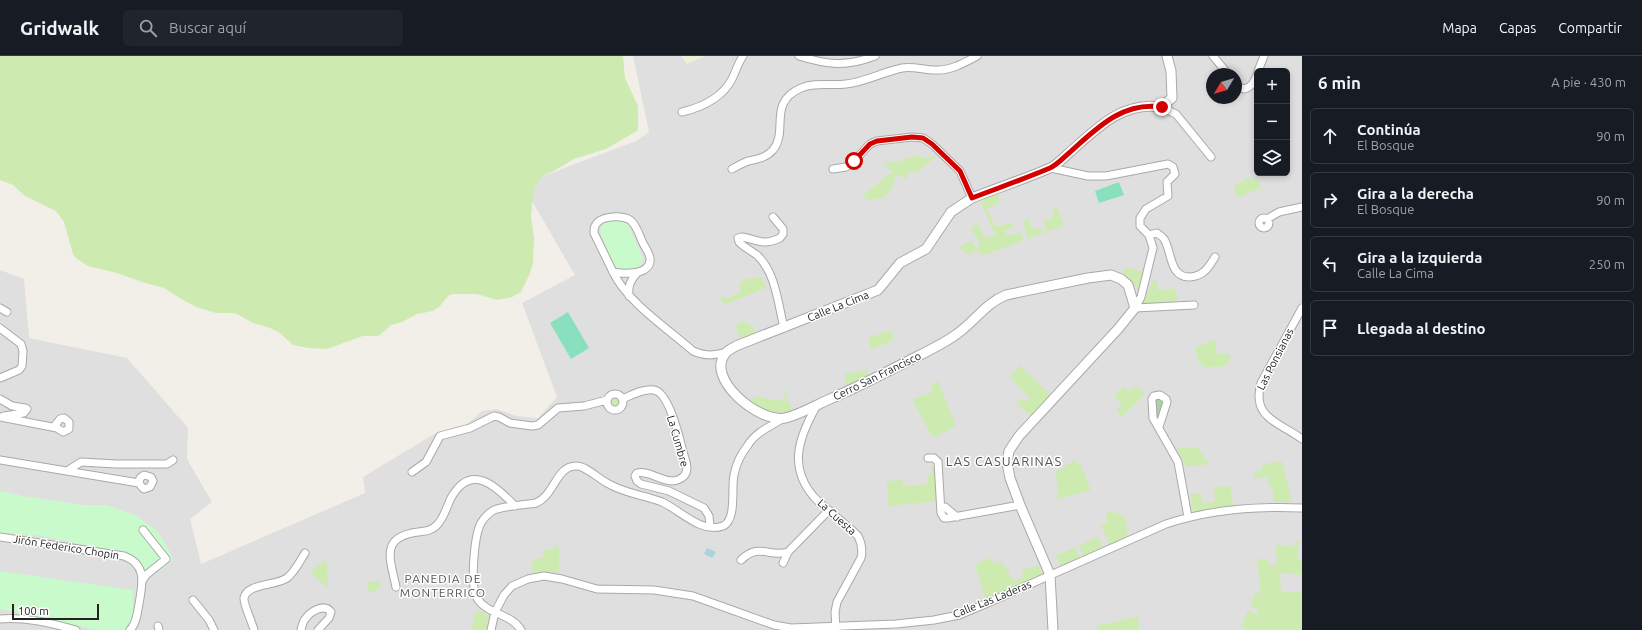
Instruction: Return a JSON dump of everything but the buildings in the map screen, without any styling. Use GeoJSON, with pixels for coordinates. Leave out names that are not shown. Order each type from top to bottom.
{"type":"FeatureCollection","features":[{"type":"Feature","properties":{"kind":"street"},"geometry":{"type":"LineString","coordinates":[[682,112],[702,107],[722,92],[733,77],[742,56]]}},
{"type":"Feature","properties":{"kind":"street"},"geometry":{"type":"LineString","coordinates":[[799,56],[821,62],[845,64],[858,62],[875,56]]}},
{"type":"Feature","properties":{"kind":"street"},"geometry":{"type":"LineString","coordinates":[[732,169],[748,161],[760,159],[773,150],[779,134],[779,119],[782,106],[790,95],[801,88],[813,84],[847,84],[901,68],[911,67],[944,70],[954,68],[977,56]]}},
{"type":"Feature","properties":{"kind":"street"},"geometry":{"type":"LineString","coordinates":[[1167,56],[1171,71],[1172,98],[1176,114]]}},
{"type":"Feature","properties":{"kind":"street"},"geometry":{"type":"LineString","coordinates":[[1213,56],[1223,68]]}},
{"type":"Feature","properties":{"kind":"street"},"geometry":{"type":"LineString","coordinates":[[1259,68],[1264,56]]}},
{"type":"Feature","properties":{"kind":"street"},"geometry":{"type":"LineString","coordinates":[[1242,88],[1249,87],[1254,81]]}},
{"type":"Feature","properties":{"kind":"street"},"geometry":{"type":"LineString","coordinates":[[1172,98],[1162,107],[1176,114],[1211,157]]}},
{"type":"Feature","properties":{"kind":"street","name":"Calle La Cima"},"geometry":{"type":"LineString","coordinates":[[726,352],[736,346],[878,290],[900,263],[926,249],[952,212],[972,198],[1051,168],[1102,124],[1115,115],[1129,109],[1152,106],[1162,107]]}},
{"type":"Feature","properties":{"kind":"street"},"geometry":{"type":"LineString","coordinates":[[833,169],[846,167],[854,161],[870,144],[877,141],[912,137],[923,138],[932,144],[960,171],[972,198]]}},
{"type":"Feature","properties":{"kind":"street"},"geometry":{"type":"LineString","coordinates":[[1051,168],[1088,176],[1106,176],[1168,164],[1173,167],[1175,174],[1168,182],[1168,196],[1146,210],[1140,218],[1140,226],[1149,236],[1153,248],[1141,297],[1135,308],[1118,329],[1019,436],[1009,451],[1008,463],[1010,478],[1050,575],[1053,630]]}},
{"type":"Feature","properties":{"kind":"street"},"geometry":{"type":"LineString","coordinates":[[1267,219],[1279,212],[1302,207]]}},
{"type":"Feature","properties":{"kind":"street"},"geometry":{"type":"LineString","coordinates":[[613,272],[637,273],[644,270],[649,264],[650,258],[635,226],[631,220],[624,217],[606,217],[598,222],[594,227],[594,233],[613,272],[625,292],[692,351],[703,355],[714,356],[726,352]]}},
{"type":"Feature","properties":{"kind":"street"},"geometry":{"type":"LineString","coordinates":[[773,217],[782,229],[783,234],[780,238],[764,242],[742,237],[738,238],[739,242],[757,256],[769,272],[777,296],[784,328]]}},
{"type":"Feature","properties":{"kind":"street"},"geometry":{"type":"LineString","coordinates":[[1149,236],[1157,234],[1164,238],[1175,271],[1185,278],[1197,277],[1206,271],[1215,257]]}},
{"type":"Feature","properties":{"kind":"street"},"geometry":{"type":"LineString","coordinates":[[629,296],[628,287],[630,281],[637,273]]}},
{"type":"Feature","properties":{"kind":"street","name":"Cerro San Francisco"},"geometry":{"type":"LineString","coordinates":[[710,526],[724,525],[728,522],[731,516],[734,474],[748,444],[763,430],[784,418],[866,383],[940,345],[970,324],[983,309],[994,300],[1006,295],[1088,278],[1110,275],[1121,279],[1128,285],[1135,308]]}},
{"type":"Feature","properties":{"kind":"street"},"geometry":{"type":"LineString","coordinates":[[1135,308],[1194,305]]}},
{"type":"Feature","properties":{"kind":"street"},"geometry":{"type":"LineString","coordinates":[[0,308],[7,312]]}},
{"type":"Feature","properties":{"kind":"street","name":"Las Ponsianas"},"geometry":{"type":"LineString","coordinates":[[1301,438],[1270,419],[1260,408],[1258,394],[1261,383],[1302,308]]}},
{"type":"Feature","properties":{"kind":"street"},"geometry":{"type":"LineString","coordinates":[[0,328],[21,344],[23,351],[22,366],[19,370],[0,378]]}},
{"type":"Feature","properties":{"kind":"street"},"geometry":{"type":"LineString","coordinates":[[726,352],[722,366],[723,375],[736,396],[757,413],[768,417],[784,418]]}},
{"type":"Feature","properties":{"kind":"street","name":"La Cumbre"},"geometry":{"type":"LineString","coordinates":[[622,399],[645,390],[656,390],[664,397],[677,429],[687,471],[684,476],[672,480],[666,480],[641,472],[637,473],[635,476],[637,481],[641,484],[669,491],[704,508],[709,516],[710,526]]}},
{"type":"Feature","properties":{"kind":"street"},"geometry":{"type":"LineString","coordinates":[[412,472],[426,462],[440,436],[470,428],[490,417],[499,417],[510,423],[532,426],[538,425],[558,408],[584,406],[607,400],[614,394],[619,395],[622,399],[621,406],[614,409],[608,405],[607,400]]}},
{"type":"Feature","properties":{"kind":"street"},"geometry":{"type":"LineString","coordinates":[[0,399],[12,406],[25,408],[27,409],[27,412],[0,417]]}},
{"type":"Feature","properties":{"kind":"street","name":"La Cuesta"},"geometry":{"type":"LineString","coordinates":[[817,405],[805,426],[799,448],[801,473],[806,485],[814,496],[858,536],[862,544],[860,558],[837,602],[835,612],[836,628]]}},
{"type":"Feature","properties":{"kind":"street"},"geometry":{"type":"LineString","coordinates":[[793,415],[800,419],[805,426]]}},
{"type":"Feature","properties":{"kind":"street"},"geometry":{"type":"LineString","coordinates":[[0,417],[57,428]]}},
{"type":"Feature","properties":{"kind":"street"},"geometry":{"type":"LineString","coordinates":[[1159,427],[1178,462],[1188,517]]}},
{"type":"Feature","properties":{"kind":"street"},"geometry":{"type":"LineString","coordinates":[[928,458],[934,458],[938,462],[941,513],[944,518],[958,517],[1020,505]]}},
{"type":"Feature","properties":{"kind":"street"},"geometry":{"type":"LineString","coordinates":[[0,460],[139,482]]}},
{"type":"Feature","properties":{"kind":"street"},"geometry":{"type":"LineString","coordinates":[[67,471],[81,462],[167,464],[173,460]]}},
{"type":"Feature","properties":{"kind":"street"},"geometry":{"type":"LineString","coordinates":[[521,630],[513,620],[484,606],[477,598],[474,589],[474,558],[477,531],[486,516],[494,510],[541,501],[549,493],[561,473],[568,468],[577,466],[584,468],[610,485],[628,493],[662,502],[686,517],[703,525],[710,526]]}},
{"type":"Feature","properties":{"kind":"street"},"geometry":{"type":"LineString","coordinates":[[396,587],[390,556],[391,547],[394,541],[400,536],[428,531],[434,528],[439,523],[455,492],[462,484],[469,480],[486,480],[501,490],[515,506]]}},
{"type":"Feature","properties":{"kind":"street","name":"Calle Las Laderas"},"geometry":{"type":"LineString","coordinates":[[491,630],[495,612],[504,595],[512,586],[528,579],[544,576],[562,579],[597,589],[654,590],[693,596],[774,625],[791,628],[836,628],[934,620],[959,615],[1166,524],[1188,517],[1274,507],[1302,508]]}},
{"type":"Feature","properties":{"kind":"street"},"geometry":{"type":"LineString","coordinates":[[783,563],[788,552],[829,510]]}},
{"type":"Feature","properties":{"kind":"street"},"geometry":{"type":"LineString","coordinates":[[130,630],[136,620],[143,580],[146,575],[166,559],[143,530]]}},
{"type":"Feature","properties":{"kind":"street","name":"Jirón Federico Chopin"},"geometry":{"type":"LineString","coordinates":[[0,537],[124,556],[130,558],[138,566],[143,580]]}},
{"type":"Feature","properties":{"kind":"street"},"geometry":{"type":"LineString","coordinates":[[741,560],[750,552],[755,550],[783,553],[788,552]]}},
{"type":"Feature","properties":{"kind":"street"},"geometry":{"type":"LineString","coordinates":[[254,630],[252,619],[244,605],[244,598],[253,588],[272,584],[287,578],[293,572],[305,553]]}},
{"type":"Feature","properties":{"kind":"street"},"geometry":{"type":"LineString","coordinates":[[193,600],[210,620],[214,630]]}},
{"type":"Feature","properties":{"kind":"street"},"geometry":{"type":"LineString","coordinates":[[301,630],[305,618],[309,614],[320,608],[328,608],[331,612],[330,615],[318,630]]}},
{"type":"Feature","properties":{"kind":"street"},"geometry":{"type":"LineString","coordinates":[[0,619],[14,618],[52,623],[76,630]]}},
{"type":"Feature","properties":{"kind":"shaded area"},"geometry":{"type":"Polygon","coordinates":[[[633,56],[1302,56],[1302,630],[0,630],[0,270],[24,279],[29,338],[127,358],[188,428],[187,459],[212,502],[190,519],[201,564],[365,493],[363,477],[436,433],[465,426],[482,411],[497,409],[516,416],[538,418],[557,397],[522,303],[575,275],[522,184],[636,141],[649,132],[633,56]]]}},
{"type":"Feature","properties":{"kind":"green space"},"geometry":{"type":"Polygon","coordinates":[[[0,56],[623,56],[625,78],[638,106],[638,128],[637,131],[606,149],[574,159],[544,175],[535,186],[531,216],[534,238],[533,263],[521,292],[512,297],[497,300],[477,294],[453,294],[448,296],[439,307],[433,311],[417,314],[402,322],[391,325],[378,336],[363,336],[327,349],[309,348],[293,345],[280,333],[270,328],[253,323],[235,313],[216,313],[196,307],[164,288],[117,273],[88,266],[76,258],[73,254],[64,222],[56,211],[25,196],[13,185],[0,180],[0,56]]]}},
{"type":"Feature","properties":{"kind":"green space"},"geometry":{"type":"Polygon","coordinates":[[[681,56],[705,56],[687,64],[681,56]]]}},
{"type":"Feature","properties":{"kind":"green space"},"geometry":{"type":"Polygon","coordinates":[[[919,155],[924,159],[927,157],[930,158],[933,155],[936,156],[917,173],[910,171],[906,179],[896,174],[892,189],[883,198],[867,200],[862,196],[892,172],[894,173],[883,164],[897,160],[898,164],[901,160],[919,155]]]}},
{"type":"Feature","properties":{"kind":"green space"},"geometry":{"type":"Polygon","coordinates":[[[1246,178],[1258,179],[1261,189],[1252,191],[1239,198],[1234,189],[1236,184],[1244,181],[1246,178]]]}},
{"type":"Feature","properties":{"kind":"green space"},"geometry":{"type":"Polygon","coordinates":[[[1119,182],[1124,195],[1099,203],[1095,191],[1119,182]]]}},
{"type":"Feature","properties":{"kind":"green space"},"geometry":{"type":"Polygon","coordinates":[[[998,194],[999,203],[987,208],[995,226],[1013,223],[1014,226],[1004,231],[1008,236],[1020,232],[1024,240],[982,256],[977,247],[980,244],[971,228],[977,224],[985,238],[995,235],[980,200],[998,194]]]}},
{"type":"Feature","properties":{"kind":"green space"},"geometry":{"type":"Polygon","coordinates":[[[1055,204],[1064,225],[1028,239],[1022,222],[1028,219],[1031,224],[1030,226],[1036,230],[1038,228],[1042,231],[1046,230],[1044,223],[1046,220],[1054,217],[1053,210],[1055,204]]]}},
{"type":"Feature","properties":{"kind":"green space"},"geometry":{"type":"Polygon","coordinates":[[[620,219],[625,221],[628,225],[643,258],[641,265],[637,268],[617,269],[613,264],[600,232],[601,226],[605,222],[620,219]]]}},
{"type":"Feature","properties":{"kind":"green space"},"geometry":{"type":"Polygon","coordinates":[[[971,241],[978,250],[968,255],[959,247],[971,241]]]}},
{"type":"Feature","properties":{"kind":"green space"},"geometry":{"type":"Polygon","coordinates":[[[1124,267],[1145,272],[1140,293],[1134,284],[1122,275],[1124,267]]]}},
{"type":"Feature","properties":{"kind":"green space"},"geometry":{"type":"Polygon","coordinates":[[[762,277],[766,288],[724,305],[719,296],[724,298],[732,298],[732,295],[740,294],[740,282],[744,281],[744,279],[762,277]]]}},
{"type":"Feature","properties":{"kind":"green space"},"geometry":{"type":"Polygon","coordinates":[[[1153,280],[1157,282],[1157,290],[1169,290],[1169,287],[1174,289],[1178,295],[1177,302],[1142,305],[1153,280]]]}},
{"type":"Feature","properties":{"kind":"green space"},"geometry":{"type":"Polygon","coordinates":[[[568,312],[589,348],[571,359],[550,323],[568,312]]]}},
{"type":"Feature","properties":{"kind":"green space"},"geometry":{"type":"Polygon","coordinates":[[[745,321],[746,324],[752,325],[756,333],[740,338],[735,325],[745,321]]]}},
{"type":"Feature","properties":{"kind":"green space"},"geometry":{"type":"Polygon","coordinates":[[[891,330],[894,340],[870,350],[869,337],[891,330]]]}},
{"type":"Feature","properties":{"kind":"green space"},"geometry":{"type":"Polygon","coordinates":[[[1217,339],[1215,351],[1217,353],[1230,354],[1230,362],[1222,367],[1204,367],[1197,360],[1196,347],[1217,339]]]}},
{"type":"Feature","properties":{"kind":"green space"},"geometry":{"type":"Polygon","coordinates":[[[1020,365],[1052,396],[1032,417],[1016,403],[1022,398],[1026,402],[1030,398],[1009,377],[1020,365]]]}},
{"type":"Feature","properties":{"kind":"green space"},"geometry":{"type":"Polygon","coordinates":[[[868,370],[868,377],[845,387],[845,374],[868,370]]]}},
{"type":"Feature","properties":{"kind":"green space"},"geometry":{"type":"Polygon","coordinates":[[[938,381],[956,425],[933,438],[912,399],[933,392],[931,385],[938,381]]]}},
{"type":"Feature","properties":{"kind":"green space"},"geometry":{"type":"Polygon","coordinates":[[[1136,385],[1145,394],[1122,417],[1116,410],[1122,404],[1114,396],[1123,386],[1129,392],[1136,385]]]}},
{"type":"Feature","properties":{"kind":"green space"},"geometry":{"type":"Polygon","coordinates":[[[789,391],[789,394],[786,394],[785,402],[790,402],[791,411],[778,413],[768,411],[747,402],[757,396],[770,400],[783,400],[784,393],[789,391]]]}},
{"type":"Feature","properties":{"kind":"green space"},"geometry":{"type":"Polygon","coordinates":[[[612,395],[618,395],[622,399],[622,405],[618,409],[612,409],[608,405],[608,399],[612,395]]]}},
{"type":"Feature","properties":{"kind":"green space"},"geometry":{"type":"Polygon","coordinates":[[[1154,396],[1166,399],[1159,427],[1153,418],[1154,396]]]}},
{"type":"Feature","properties":{"kind":"green space"},"geometry":{"type":"Polygon","coordinates":[[[1197,447],[1210,464],[1186,467],[1177,448],[1197,447]]]}},
{"type":"Feature","properties":{"kind":"green space"},"geometry":{"type":"Polygon","coordinates":[[[1074,460],[1081,465],[1091,490],[1058,499],[1056,472],[1074,460]]]}},
{"type":"Feature","properties":{"kind":"green space"},"geometry":{"type":"Polygon","coordinates":[[[1282,461],[1292,502],[1274,502],[1272,487],[1269,486],[1268,478],[1254,478],[1253,473],[1257,473],[1262,469],[1263,464],[1282,461]]]}},
{"type":"Feature","properties":{"kind":"green space"},"geometry":{"type":"Polygon","coordinates":[[[931,466],[936,468],[939,501],[888,506],[887,481],[903,480],[903,486],[928,484],[927,475],[931,475],[931,466]]]}},
{"type":"Feature","properties":{"kind":"green space"},"geometry":{"type":"Polygon","coordinates":[[[1230,486],[1234,509],[1193,513],[1191,493],[1201,493],[1202,503],[1215,502],[1214,487],[1230,486]]]}},
{"type":"Feature","properties":{"kind":"green space"},"geometry":{"type":"Polygon","coordinates":[[[0,491],[84,505],[107,505],[137,516],[156,530],[167,546],[173,559],[161,570],[150,572],[146,571],[138,560],[131,554],[35,535],[0,533],[0,491]]]}},
{"type":"Feature","properties":{"kind":"green space"},"geometry":{"type":"Polygon","coordinates":[[[1109,511],[1125,516],[1128,539],[1110,546],[1101,525],[1107,522],[1106,517],[1109,511]]]}},
{"type":"Feature","properties":{"kind":"green space"},"geometry":{"type":"Polygon","coordinates":[[[1098,537],[1104,551],[1085,560],[1079,545],[1098,537]]]}},
{"type":"Feature","properties":{"kind":"green space"},"geometry":{"type":"Polygon","coordinates":[[[1295,541],[1299,542],[1297,559],[1302,560],[1302,575],[1280,573],[1281,592],[1302,591],[1302,630],[1248,630],[1241,627],[1248,610],[1256,614],[1259,610],[1250,605],[1255,593],[1261,593],[1257,559],[1268,559],[1270,565],[1277,565],[1276,545],[1294,547],[1295,541]]]}},
{"type":"Feature","properties":{"kind":"green space"},"geometry":{"type":"Polygon","coordinates":[[[559,546],[559,572],[533,573],[531,561],[543,557],[543,551],[559,546]]]}},
{"type":"Feature","properties":{"kind":"green space"},"geometry":{"type":"Polygon","coordinates":[[[1075,547],[1081,562],[1062,570],[1056,555],[1075,547]]]}},
{"type":"Feature","properties":{"kind":"green space"},"geometry":{"type":"Polygon","coordinates":[[[991,557],[994,564],[1002,561],[1013,582],[1024,576],[1021,570],[1038,565],[1043,576],[986,601],[975,565],[991,557]]]}},
{"type":"Feature","properties":{"kind":"green space"},"geometry":{"type":"Polygon","coordinates":[[[321,561],[327,562],[328,588],[310,573],[316,565],[321,565],[321,561]]]}},
{"type":"Feature","properties":{"kind":"green space"},"geometry":{"type":"Polygon","coordinates":[[[0,571],[133,590],[133,617],[124,630],[97,630],[0,609],[0,571]]]}},
{"type":"Feature","properties":{"kind":"green space"},"geometry":{"type":"Polygon","coordinates":[[[368,581],[381,581],[380,589],[368,593],[368,581]]]}},
{"type":"Feature","properties":{"kind":"green space"},"geometry":{"type":"Polygon","coordinates":[[[478,610],[489,616],[486,630],[474,630],[470,626],[475,619],[473,616],[478,610]]]}},
{"type":"Feature","properties":{"kind":"green space"},"geometry":{"type":"Polygon","coordinates":[[[1138,616],[1139,630],[1097,630],[1097,626],[1138,616]]]}},
{"type":"Feature","properties":{"kind":"water"},"geometry":{"type":"Polygon","coordinates":[[[707,548],[716,552],[712,558],[704,554],[707,548]]]}},
{"type":"Feature","properties":{"kind":"district","name":"LAS CASUARINAS"},"geometry":{"type":"Point","coordinates":[1004,461]}},
{"type":"Feature","properties":{"kind":"district","name":"PANEDIA DE MONTERRICO"},"geometry":{"type":"Point","coordinates":[443,586]}},
{"type":"Feature","properties":{"kind":"route"},"geometry":{"type":"LineString","coordinates":[[854,161],[870,144],[877,141],[912,137],[923,138],[932,144],[960,171],[972,198],[1051,168],[1102,124],[1115,115],[1129,109],[1152,106],[1162,107]]}}]}
